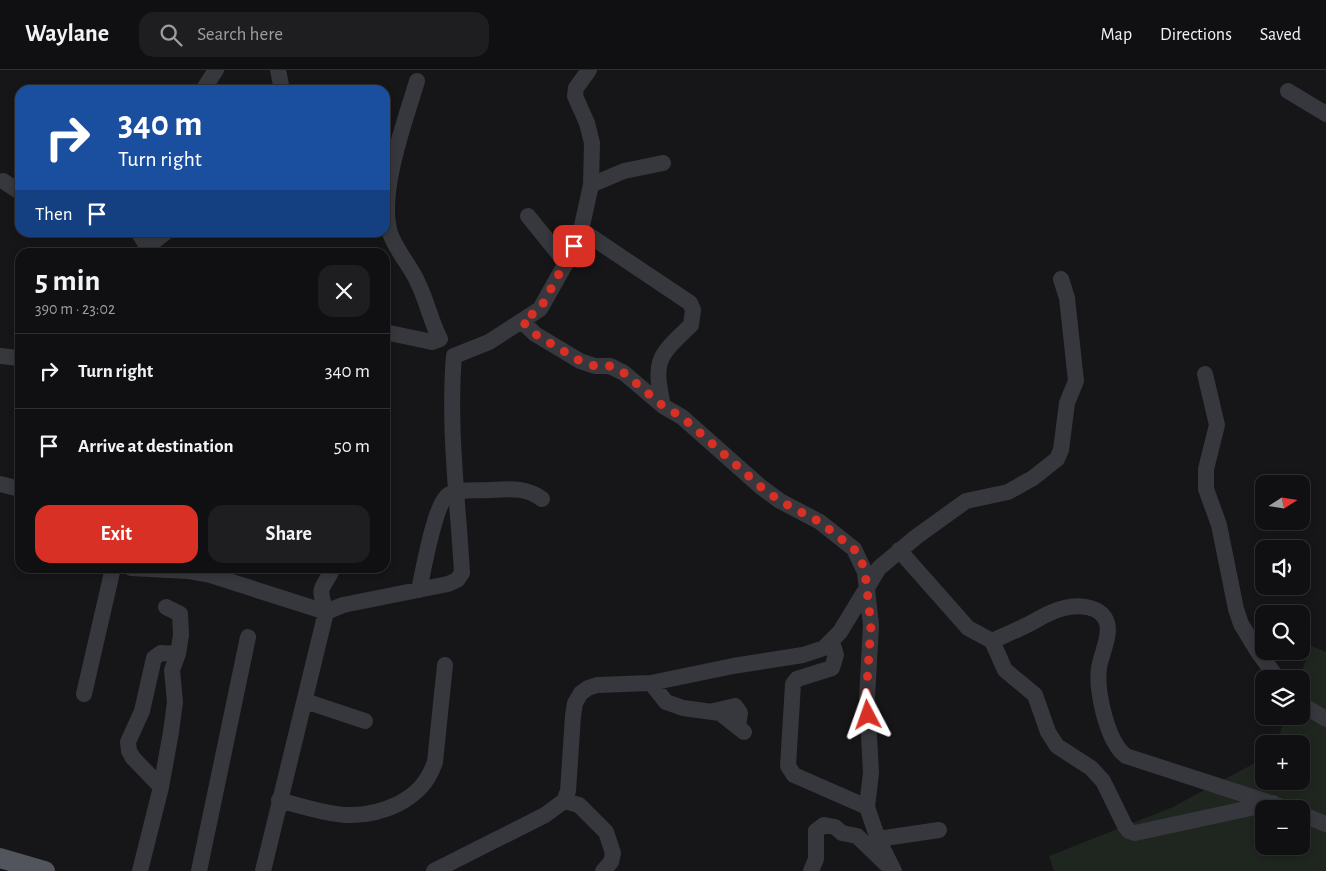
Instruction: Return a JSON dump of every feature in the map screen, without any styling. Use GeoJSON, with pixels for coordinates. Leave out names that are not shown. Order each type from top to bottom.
{"type":"FeatureCollection","features":[{"type":"Feature","properties":{"kind":"main road"},"geometry":{"type":"LineString","coordinates":[[0,858],[45,871]]}},
{"type":"Feature","properties":{"kind":"street"},"geometry":{"type":"LineString","coordinates":[[206,85],[216,70]]}},
{"type":"Feature","properties":{"kind":"street"},"geometry":{"type":"LineString","coordinates":[[278,70],[281,85]]}},
{"type":"Feature","properties":{"kind":"street"},"geometry":{"type":"LineString","coordinates":[[454,356],[489,342],[540,309],[566,263],[581,230],[591,185],[592,143],[587,123],[575,96],[576,88],[589,70]]}},
{"type":"Feature","properties":{"kind":"street"},"geometry":{"type":"LineString","coordinates":[[390,183],[396,151],[417,81]]}},
{"type":"Feature","properties":{"kind":"street"},"geometry":{"type":"LineString","coordinates":[[1288,91],[1326,114]]}},
{"type":"Feature","properties":{"kind":"street"},"geometry":{"type":"LineString","coordinates":[[591,185],[624,171],[663,163]]}},
{"type":"Feature","properties":{"kind":"street"},"geometry":{"type":"LineString","coordinates":[[3,181],[15,189]]}},
{"type":"Feature","properties":{"kind":"street"},"geometry":{"type":"LineString","coordinates":[[528,216],[566,263]]}},
{"type":"Feature","properties":{"kind":"street"},"geometry":{"type":"LineString","coordinates":[[199,573],[326,612],[343,605],[448,584],[457,580],[462,572],[454,448],[454,356],[440,339],[420,285],[392,237],[390,229]]}},
{"type":"Feature","properties":{"kind":"street"},"geometry":{"type":"LineString","coordinates":[[581,230],[690,303],[692,310],[691,325],[668,347],[658,365],[663,406]]}},
{"type":"Feature","properties":{"kind":"street"},"geometry":{"type":"LineString","coordinates":[[145,244],[157,237]]}},
{"type":"Feature","properties":{"kind":"street"},"geometry":{"type":"LineString","coordinates":[[434,871],[545,815],[564,801],[568,791],[572,716],[575,703],[581,693],[588,688],[597,685],[651,683],[814,652],[832,642],[879,568],[900,550],[966,501],[1008,492],[1033,478],[1056,459],[1061,450],[1067,403],[1076,381],[1067,298],[1061,279]]}},
{"type":"Feature","properties":{"kind":"street"},"geometry":{"type":"LineString","coordinates":[[522,321],[535,334],[580,361],[595,366],[610,366],[624,373],[663,406],[682,417],[761,487],[780,501],[820,522],[854,549],[861,560],[865,572],[871,625],[866,698],[871,773],[867,807],[878,839],[893,871]]}},
{"type":"Feature","properties":{"kind":"street"},"geometry":{"type":"LineString","coordinates":[[390,333],[432,342],[440,339]]}},
{"type":"Feature","properties":{"kind":"street"},"geometry":{"type":"LineString","coordinates":[[0,356],[15,358]]}},
{"type":"Feature","properties":{"kind":"street"},"geometry":{"type":"LineString","coordinates":[[1205,374],[1217,425],[1206,469],[1206,489],[1219,525],[1236,609],[1253,646],[1271,670]]}},
{"type":"Feature","properties":{"kind":"street"},"geometry":{"type":"LineString","coordinates":[[0,484],[15,488]]}},
{"type":"Feature","properties":{"kind":"street"},"geometry":{"type":"LineString","coordinates":[[418,590],[437,513],[442,501],[448,495],[458,492],[512,488],[534,493],[542,499]]}},
{"type":"Feature","properties":{"kind":"street"},"geometry":{"type":"LineString","coordinates":[[900,550],[968,628],[992,641],[1005,670],[1035,695],[1048,732],[1058,746],[1096,772],[1103,781],[1125,826],[1132,833],[1255,807]]}},
{"type":"Feature","properties":{"kind":"street"},"geometry":{"type":"LineString","coordinates":[[84,694],[112,573]]}},
{"type":"Feature","properties":{"kind":"street"},"geometry":{"type":"LineString","coordinates":[[263,871],[326,612],[320,592],[329,573]]}},
{"type":"Feature","properties":{"kind":"street"},"geometry":{"type":"LineString","coordinates":[[992,641],[1043,615],[1060,609],[1078,606],[1096,610],[1107,622],[1108,631],[1098,671],[1100,690],[1109,732],[1119,751],[1126,756],[1264,800]]}},
{"type":"Feature","properties":{"kind":"street"},"geometry":{"type":"LineString","coordinates":[[140,871],[161,787],[174,714],[172,670],[182,635],[180,614],[166,607]]}},
{"type":"Feature","properties":{"kind":"street"},"geometry":{"type":"LineString","coordinates":[[199,871],[248,637]]}},
{"type":"Feature","properties":{"kind":"street"},"geometry":{"type":"LineString","coordinates":[[832,642],[836,655],[832,668],[797,679],[793,684],[788,766],[794,775],[867,807]]}},
{"type":"Feature","properties":{"kind":"street"},"geometry":{"type":"LineString","coordinates":[[161,787],[133,758],[128,742],[142,711],[154,658],[160,653],[178,654]]}},
{"type":"Feature","properties":{"kind":"street"},"geometry":{"type":"LineString","coordinates":[[279,800],[324,813],[349,816],[364,815],[387,809],[406,800],[420,789],[430,776],[435,762],[446,665]]}},
{"type":"Feature","properties":{"kind":"street"},"geometry":{"type":"LineString","coordinates":[[651,683],[666,702],[674,706],[714,711],[735,706],[740,712],[741,729]]}},
{"type":"Feature","properties":{"kind":"street"},"geometry":{"type":"LineString","coordinates":[[305,701],[365,721]]}},
{"type":"Feature","properties":{"kind":"street"},"geometry":{"type":"LineString","coordinates":[[1310,709],[1326,719]]}},
{"type":"Feature","properties":{"kind":"street"},"geometry":{"type":"LineString","coordinates":[[564,801],[579,805],[606,832],[613,853],[611,862],[603,871]]}},
{"type":"Feature","properties":{"kind":"street"},"geometry":{"type":"LineString","coordinates":[[1310,818],[1326,824]]}},
{"type":"Feature","properties":{"kind":"street"},"geometry":{"type":"LineString","coordinates":[[811,871],[816,859],[816,831],[817,828],[824,826],[835,827],[842,833],[857,836],[893,871]]}},
{"type":"Feature","properties":{"kind":"street"},"geometry":{"type":"LineString","coordinates":[[878,839],[939,830]]}},
{"type":"Feature","properties":{"kind":"shaded area"},"geometry":{"type":"Polygon","coordinates":[[[1311,646],[1326,652],[1326,871],[1054,871],[1049,856],[1173,807],[1255,763],[1255,790],[1310,790],[1310,735],[1279,735],[1283,725],[1310,725],[1310,670],[1302,670],[1306,660],[1310,660],[1311,646]]]}},
{"type":"Feature","properties":{"kind":"route"},"geometry":{"type":"LineString","coordinates":[[574,246],[540,309],[522,321],[535,334],[580,361],[595,366],[610,366],[624,373],[663,406],[682,417],[761,487],[780,501],[834,531],[854,549],[861,560],[865,572],[871,625],[866,698],[868,715]]}}]}
